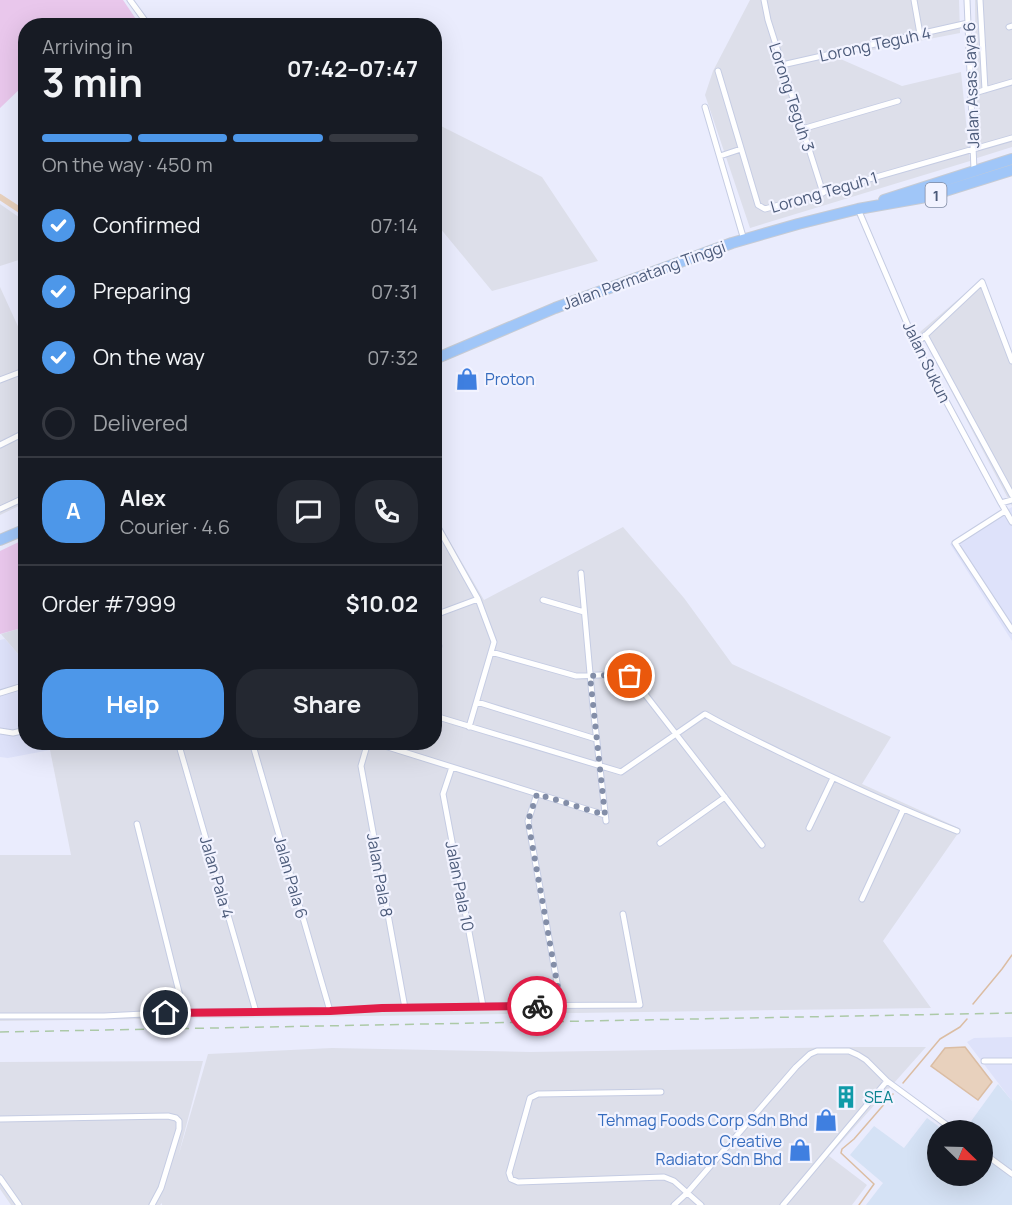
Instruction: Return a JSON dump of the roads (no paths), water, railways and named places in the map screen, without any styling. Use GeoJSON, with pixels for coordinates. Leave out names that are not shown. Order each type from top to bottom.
{"type":"FeatureCollection","features":[{"type":"Feature","properties":{"kind":"highway","name":"Jalan Permatang Tinggi"},"geometry":{"type":"LineString","coordinates":[[858,209],[1012,159]]}},
{"type":"Feature","properties":{"kind":"highway"},"geometry":{"type":"LineString","coordinates":[[959,188],[973,176],[974,170]]}},
{"type":"Feature","properties":{"kind":"highway","name":"Jalan Permatang Tinggi"},"geometry":{"type":"LineString","coordinates":[[442,356],[555,308],[744,240],[858,209],[926,198],[1012,170]]}},
{"type":"Feature","properties":{"kind":"highway"},"geometry":{"type":"LineString","coordinates":[[0,540],[18,532]]}},
{"type":"Feature","properties":{"kind":"street"},"geometry":{"type":"LineString","coordinates":[[130,0],[143,18]]}},
{"type":"Feature","properties":{"kind":"street","name":"Lorong Teguh 3"},"geometry":{"type":"LineString","coordinates":[[764,0],[768,20],[823,193]]}},
{"type":"Feature","properties":{"kind":"street"},"geometry":{"type":"LineString","coordinates":[[914,0],[920,34]]}},
{"type":"Feature","properties":{"kind":"street","name":"Jalan Asas Jaya 6"},"geometry":{"type":"LineString","coordinates":[[967,0],[974,170]]}},
{"type":"Feature","properties":{"kind":"street"},"geometry":{"type":"LineString","coordinates":[[980,0],[985,90]]}},
{"type":"Feature","properties":{"kind":"street","name":"Lorong Teguh 4"},"geometry":{"type":"LineString","coordinates":[[782,65],[968,24]]}},
{"type":"Feature","properties":{"kind":"street","name":"Lorong Teguh 1"},"geometry":{"type":"LineString","coordinates":[[717,71],[758,205],[765,209],[1012,138]]}},
{"type":"Feature","properties":{"kind":"street"},"geometry":{"type":"LineString","coordinates":[[971,94],[1012,82]]}},
{"type":"Feature","properties":{"kind":"street"},"geometry":{"type":"LineString","coordinates":[[802,129],[898,101]]}},
{"type":"Feature","properties":{"kind":"street"},"geometry":{"type":"LineString","coordinates":[[705,107],[744,240]]}},
{"type":"Feature","properties":{"kind":"street"},"geometry":{"type":"LineString","coordinates":[[720,156],[741,149]]}},
{"type":"Feature","properties":{"kind":"street","name":"Jalan Sukun"},"geometry":{"type":"LineString","coordinates":[[858,209],[916,344],[1012,522]]}},
{"type":"Feature","properties":{"kind":"street"},"geometry":{"type":"LineString","coordinates":[[916,344],[982,282],[1012,361]]}},
{"type":"Feature","properties":{"kind":"street"},"geometry":{"type":"LineString","coordinates":[[925,335],[1012,495]]}},
{"type":"Feature","properties":{"kind":"street"},"geometry":{"type":"LineString","coordinates":[[0,380],[18,373]]}},
{"type":"Feature","properties":{"kind":"street"},"geometry":{"type":"LineString","coordinates":[[0,445],[18,436]]}},
{"type":"Feature","properties":{"kind":"street"},"geometry":{"type":"LineString","coordinates":[[1000,503],[1012,500]]}},
{"type":"Feature","properties":{"kind":"street"},"geometry":{"type":"LineString","coordinates":[[0,509],[18,501]]}},
{"type":"Feature","properties":{"kind":"street"},"geometry":{"type":"LineString","coordinates":[[1005,511],[955,543],[1012,630]]}},
{"type":"Feature","properties":{"kind":"street"},"geometry":{"type":"LineString","coordinates":[[442,535],[478,599],[494,642],[469,727]]}},
{"type":"Feature","properties":{"kind":"street"},"geometry":{"type":"LineString","coordinates":[[396,750],[606,818],[596,739],[581,573]]}},
{"type":"Feature","properties":{"kind":"street"},"geometry":{"type":"LineString","coordinates":[[442,612],[478,599]]}},
{"type":"Feature","properties":{"kind":"street"},"geometry":{"type":"LineString","coordinates":[[543,600],[584,612]]}},
{"type":"Feature","properties":{"kind":"street"},"geometry":{"type":"LineString","coordinates":[[491,652],[576,676],[623,674],[630,676],[762,845]]}},
{"type":"Feature","properties":{"kind":"street"},"geometry":{"type":"LineString","coordinates":[[0,693],[18,687]]}},
{"type":"Feature","properties":{"kind":"street"},"geometry":{"type":"LineString","coordinates":[[477,702],[596,739]]}},
{"type":"Feature","properties":{"kind":"street"},"geometry":{"type":"LineString","coordinates":[[442,718],[621,772],[705,714],[833,778],[903,810],[957,831]]}},
{"type":"Feature","properties":{"kind":"street"},"geometry":{"type":"LineString","coordinates":[[0,731],[18,732]]}},
{"type":"Feature","properties":{"kind":"street","name":"Jalan Pala 4"},"geometry":{"type":"LineString","coordinates":[[180,750],[256,1012]]}},
{"type":"Feature","properties":{"kind":"street","name":"Jalan Pala 6"},"geometry":{"type":"LineString","coordinates":[[254,750],[330,1011]]}},
{"type":"Feature","properties":{"kind":"street","name":"Jalan Pala 8"},"geometry":{"type":"LineString","coordinates":[[367,750],[361,766],[405,1008]]}},
{"type":"Feature","properties":{"kind":"street","name":"Jalan Pala 10"},"geometry":{"type":"LineString","coordinates":[[452,767],[443,794],[483,1006]]}},
{"type":"Feature","properties":{"kind":"street"},"geometry":{"type":"LineString","coordinates":[[810,828],[833,778]]}},
{"type":"Feature","properties":{"kind":"street"},"geometry":{"type":"LineString","coordinates":[[537,794],[528,821],[561,1005]]}},
{"type":"Feature","properties":{"kind":"street"},"geometry":{"type":"LineString","coordinates":[[660,843],[724,797]]}},
{"type":"Feature","properties":{"kind":"street"},"geometry":{"type":"LineString","coordinates":[[862,900],[903,810]]}},
{"type":"Feature","properties":{"kind":"street"},"geometry":{"type":"LineString","coordinates":[[137,824],[184,1012]]}},
{"type":"Feature","properties":{"kind":"street"},"geometry":{"type":"LineString","coordinates":[[0,1016],[639,1005],[623,914]]}},
{"type":"Feature","properties":{"kind":"street"},"geometry":{"type":"LineString","coordinates":[[674,1205],[796,1067],[810,1054],[817,1051],[849,1051],[866,1060],[887,1081],[939,1120]]}},
{"type":"Feature","properties":{"kind":"street"},"geometry":{"type":"LineString","coordinates":[[984,1061],[1012,1062]]}},
{"type":"Feature","properties":{"kind":"street"},"geometry":{"type":"LineString","coordinates":[[783,1205],[887,1081]]}},
{"type":"Feature","properties":{"kind":"street"},"geometry":{"type":"LineString","coordinates":[[661,1092],[538,1094],[530,1098],[509,1173],[511,1179],[518,1182],[664,1177],[674,1181],[701,1205]]}},
{"type":"Feature","properties":{"kind":"street"},"geometry":{"type":"LineString","coordinates":[[0,1119],[168,1116],[176,1118],[179,1129],[161,1188],[152,1205]]}},
{"type":"Feature","properties":{"kind":"street"},"geometry":{"type":"LineString","coordinates":[[993,1160],[1012,1174]]}},
{"type":"Feature","properties":{"kind":"street"},"geometry":{"type":"LineString","coordinates":[[0,1178],[19,1205]]}},
{"type":"Feature","properties":{"kind":"waterway"},"geometry":{"type":"LineString","coordinates":[[0,197],[18,209]]}},
{"type":"Feature","properties":{"kind":"waterway"},"geometry":{"type":"LineString","coordinates":[[973,1004],[1012,955]]}},
{"type":"Feature","properties":{"kind":"waterway"},"geometry":{"type":"LineString","coordinates":[[903,1083],[940,1039],[960,1027],[967,1019]]}},
{"type":"Feature","properties":{"kind":"waterway"},"geometry":{"type":"LineString","coordinates":[[859,1205],[874,1184],[841,1153],[842,1149],[854,1139],[893,1094]]}},
{"type":"Feature","properties":{"kind":"railway"},"geometry":{"type":"LineString","coordinates":[[0,1032],[1012,1013]]}},
{"type":"Feature","properties":{"kind":"place","name":"Proton"},"geometry":{"type":"Point","coordinates":[467,379]}},
{"type":"Feature","properties":{"kind":"place","name":"SEA"},"geometry":{"type":"Point","coordinates":[846,1097]}},
{"type":"Feature","properties":{"kind":"place","name":"Tehmag Foods Corp Sdn Bhd"},"geometry":{"type":"Point","coordinates":[826,1120]}},
{"type":"Feature","properties":{"kind":"place","name":"Creative Radiator Sdn Bhd"},"geometry":{"type":"Point","coordinates":[800,1150]}}]}
